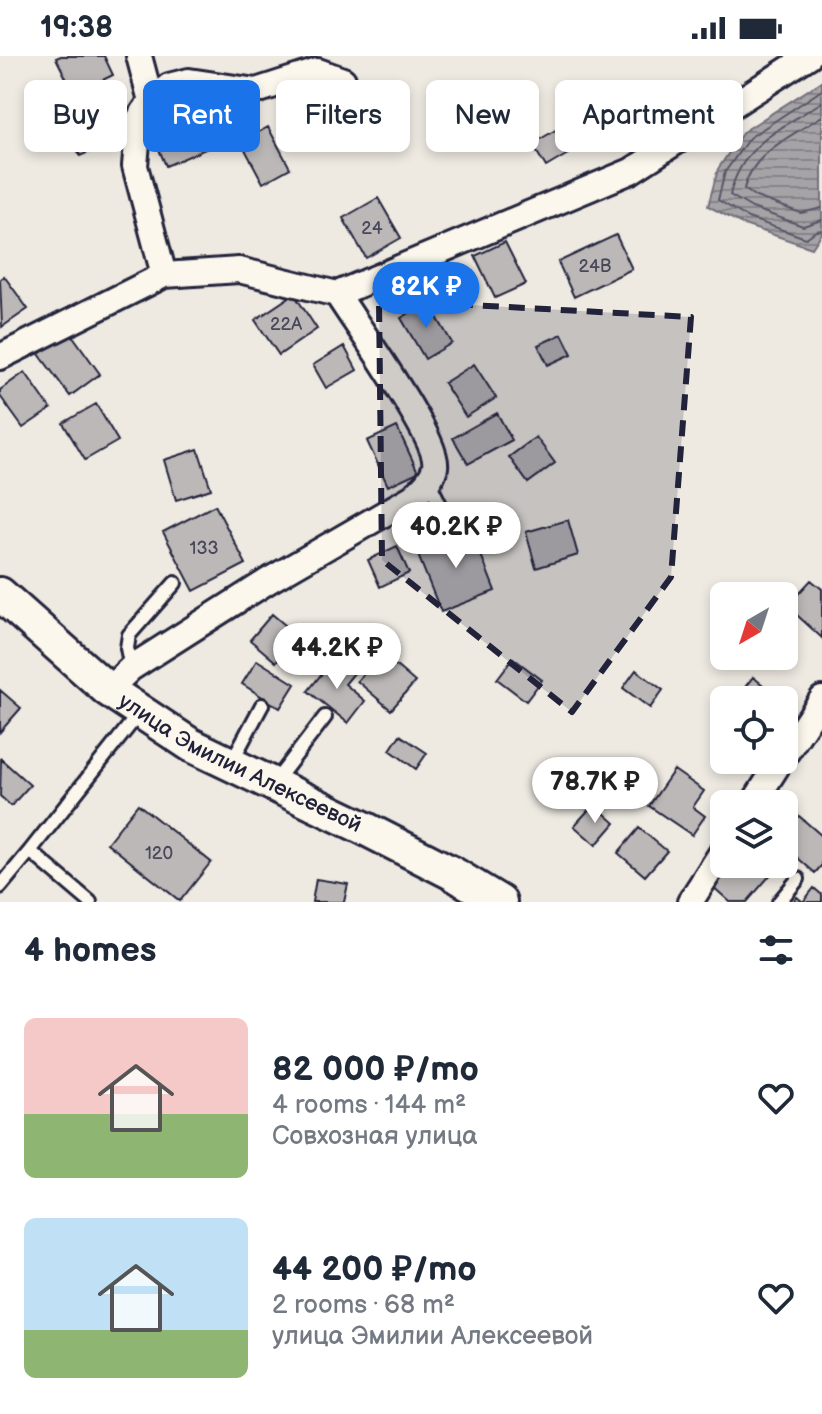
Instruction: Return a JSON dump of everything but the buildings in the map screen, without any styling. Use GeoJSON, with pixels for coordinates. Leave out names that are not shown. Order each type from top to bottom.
{"type":"FeatureCollection","features":[{"type":"Feature","properties":{"kind":"street"},"geometry":{"type":"LineString","coordinates":[[139,56],[145,80]]}},
{"type":"Feature","properties":{"kind":"street"},"geometry":{"type":"LineString","coordinates":[[0,357],[164,275],[239,270],[337,294],[631,171],[809,56]]}},
{"type":"Feature","properties":{"kind":"street"},"geometry":{"type":"LineString","coordinates":[[290,80],[318,71],[343,80]]}},
{"type":"Feature","properties":{"kind":"street"},"geometry":{"type":"LineString","coordinates":[[143,113],[139,119],[135,166],[164,275]]}},
{"type":"Feature","properties":{"kind":"street"},"geometry":{"type":"LineString","coordinates":[[119,679],[268,581],[413,497],[429,482],[436,465],[429,441],[337,294]]}},
{"type":"Feature","properties":{"kind":"street","name":"улица Эмилии Алексеевой"},"geometry":{"type":"LineString","coordinates":[[0,594],[119,679],[140,712],[191,745],[452,873],[500,902]]}},
{"type":"Feature","properties":{"kind":"street"},"geometry":{"type":"LineString","coordinates":[[798,735],[822,699]]}},
{"type":"Feature","properties":{"kind":"street"},"geometry":{"type":"LineString","coordinates":[[690,902],[710,871]]}},
{"type":"Feature","properties":{"kind":"lane"},"geometry":{"type":"LineString","coordinates":[[429,482],[450,525]]}},
{"type":"Feature","properties":{"kind":"lane"},"geometry":{"type":"LineString","coordinates":[[119,679],[129,635],[175,583]]}},
{"type":"Feature","properties":{"kind":"lane"},"geometry":{"type":"LineString","coordinates":[[230,764],[262,705]]}},
{"type":"Feature","properties":{"kind":"lane"},"geometry":{"type":"LineString","coordinates":[[0,887],[140,712]]}},
{"type":"Feature","properties":{"kind":"lane"},"geometry":{"type":"LineString","coordinates":[[273,784],[325,717]]}},
{"type":"Feature","properties":{"kind":"lane"},"geometry":{"type":"LineString","coordinates":[[30,851],[90,902]]}},
{"type":"Feature","properties":{"kind":"lane"},"geometry":{"type":"LineString","coordinates":[[779,902],[798,879]]}},
{"type":"Feature","properties":{"kind":"highlighted area"},"geometry":{"type":"Polygon","coordinates":[[[379,300],[691,317],[671,577],[572,712],[382,560],[379,300]]]}},
{"type":"Feature","properties":{"kind":"water"},"geometry":{"type":"Polygon","coordinates":[[[822,81],[822,233],[812,248],[744,225],[708,206],[718,169],[729,152],[743,152],[743,132],[822,81]]]}}]}
